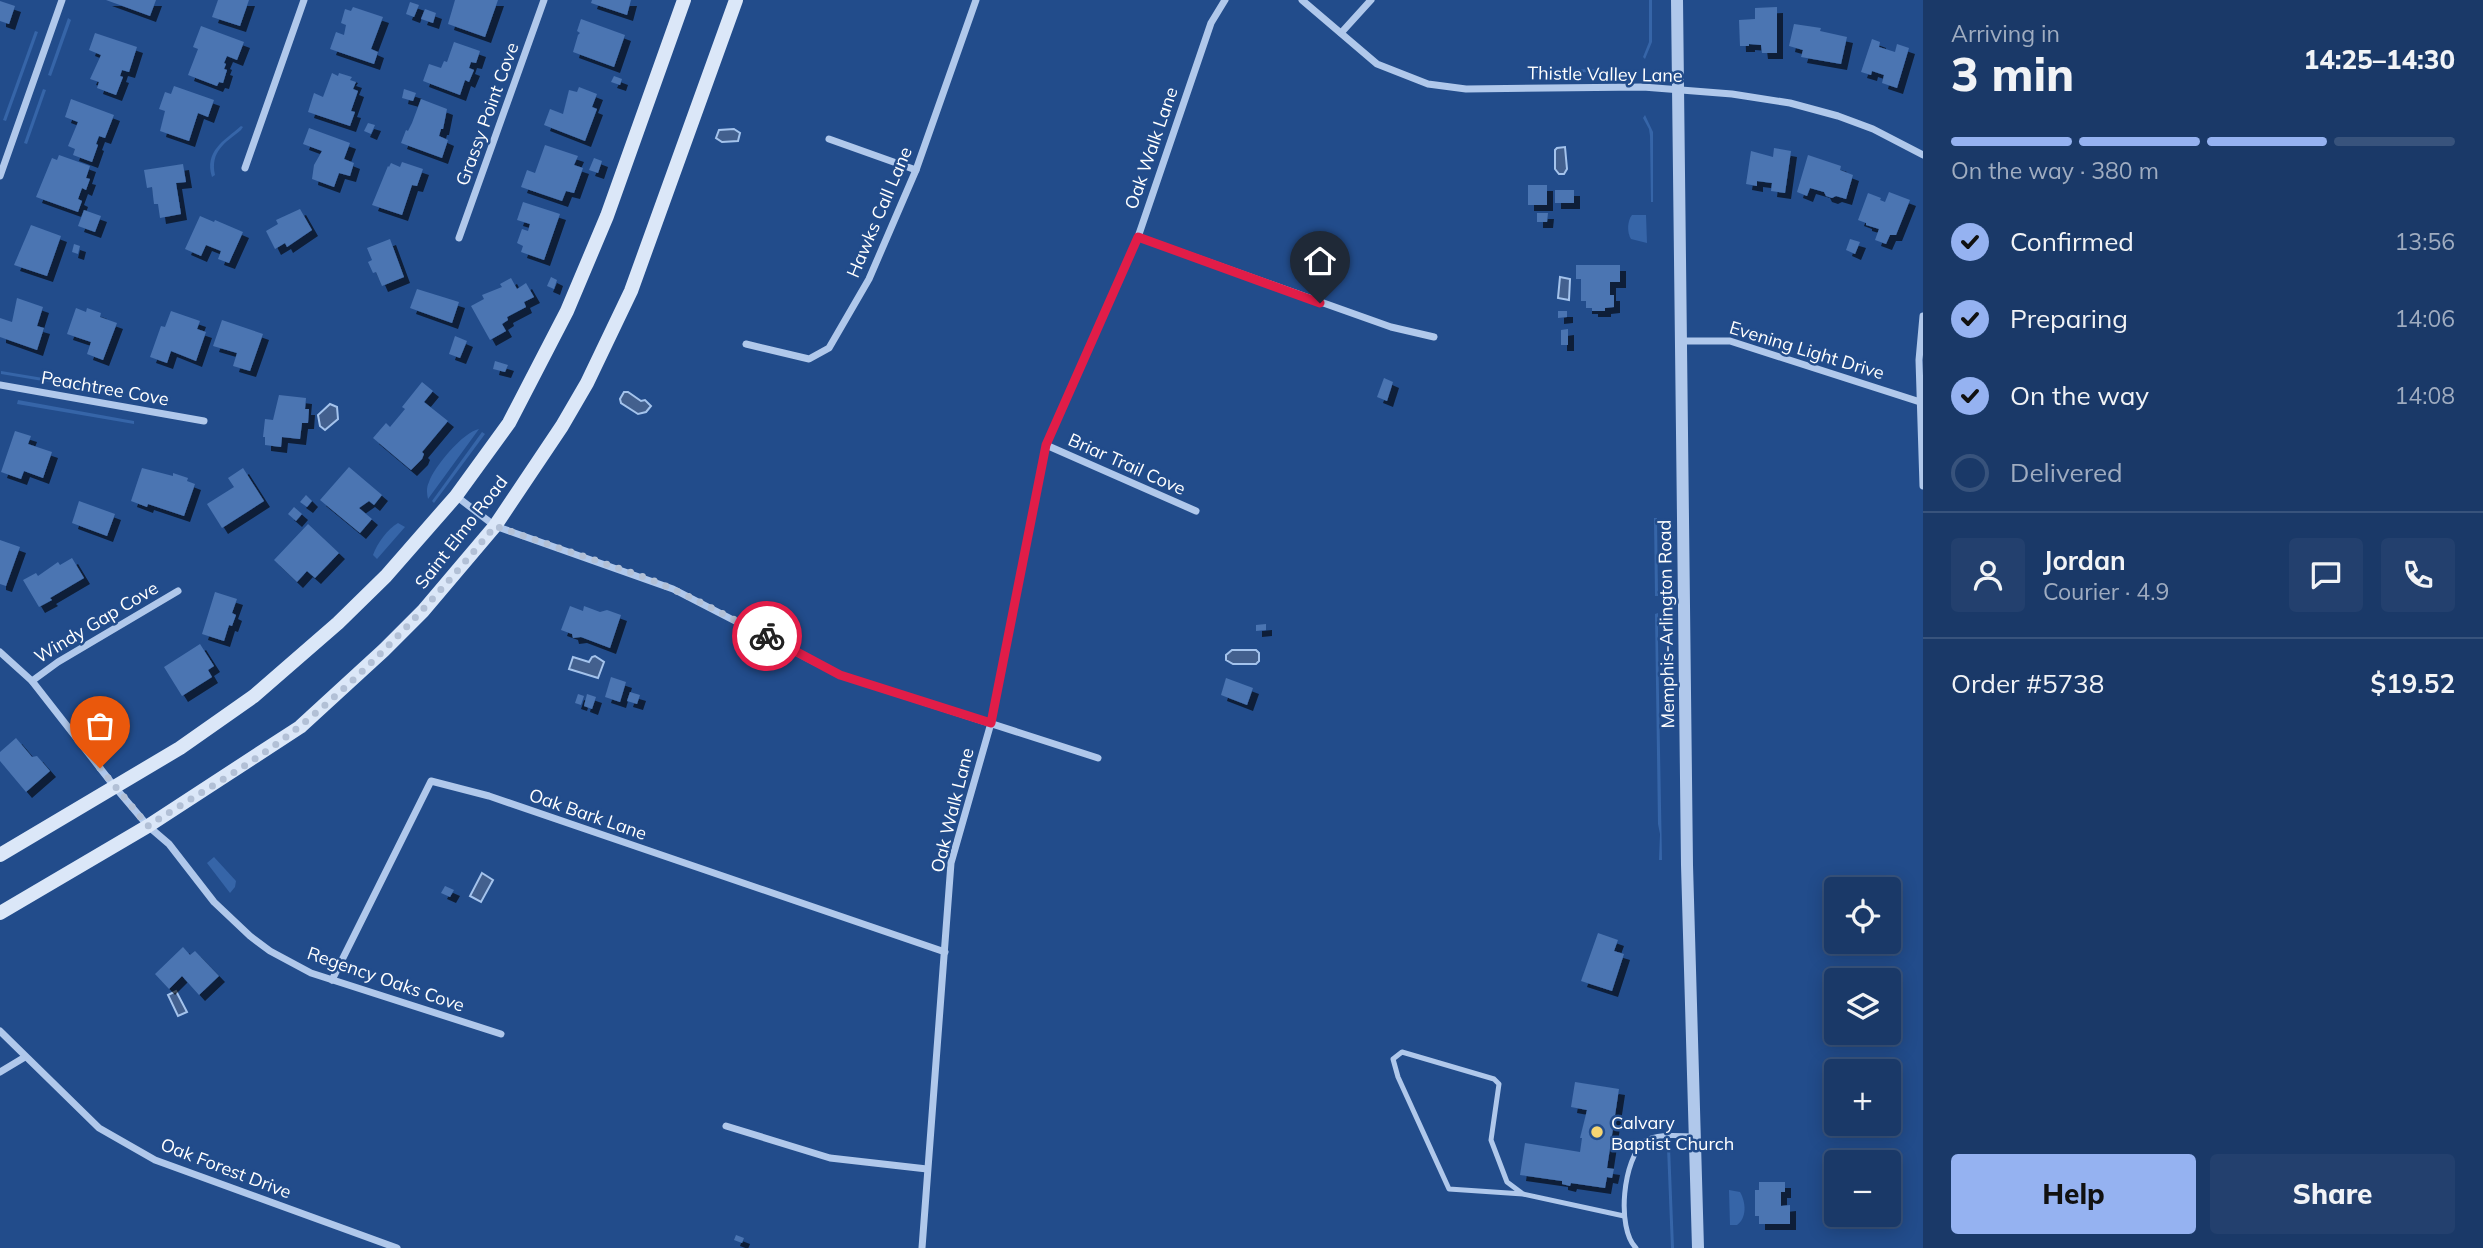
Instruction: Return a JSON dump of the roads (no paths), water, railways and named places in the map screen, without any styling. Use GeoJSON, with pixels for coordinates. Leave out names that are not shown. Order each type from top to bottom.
{"type":"FeatureCollection","features":[{"type":"Feature","properties":{"kind":"main road","name":"Saint Elmo Road"},"geometry":{"type":"LineString","coordinates":[[0,855],[180,748],[254,696],[367,595],[456,496],[509,423],[567,312],[599,236],[684,0]]}},
{"type":"Feature","properties":{"kind":"main road","name":"Saint Elmo Road"},"geometry":{"type":"LineString","coordinates":[[0,913],[148,826],[299,727],[413,621],[495,526],[562,426],[587,383],[625,304],[736,0]]}},
{"type":"Feature","properties":{"kind":"street"},"geometry":{"type":"LineString","coordinates":[[0,176],[62,0]]}},
{"type":"Feature","properties":{"kind":"street"},"geometry":{"type":"LineString","coordinates":[[245,168],[304,0]]}},
{"type":"Feature","properties":{"kind":"street","name":"Grassy Point Cove"},"geometry":{"type":"LineString","coordinates":[[459,238],[544,0]]}},
{"type":"Feature","properties":{"kind":"street","name":"Hawks Call Lane"},"geometry":{"type":"LineString","coordinates":[[746,344],[809,359],[830,348],[869,279],[916,170],[976,0]]}},
{"type":"Feature","properties":{"kind":"street","name":"Oak Walk Lane"},"geometry":{"type":"LineString","coordinates":[[922,1248],[951,863],[991,723],[1046,445],[1138,237],[1211,23],[1225,0]]}},
{"type":"Feature","properties":{"kind":"street","name":"Thistle Valley Lane"},"geometry":{"type":"LineString","coordinates":[[1302,0],[1377,64],[1428,84],[1456,89],[1643,87],[1768,100],[1838,116],[1873,129],[1923,155]]}},
{"type":"Feature","properties":{"kind":"street"},"geometry":{"type":"LineString","coordinates":[[1341,33],[1371,0]]}},
{"type":"Feature","properties":{"kind":"street","name":"Memphis-Arlington Road"},"geometry":{"type":"LineString","coordinates":[[1677,0],[1687,852],[1698,1248]]}},
{"type":"Feature","properties":{"kind":"street"},"geometry":{"type":"LineString","coordinates":[[829,139],[916,170]]}},
{"type":"Feature","properties":{"kind":"street"},"geometry":{"type":"LineString","coordinates":[[1138,237],[1379,323],[1434,337]]}},
{"type":"Feature","properties":{"kind":"street"},"geometry":{"type":"LineString","coordinates":[[1923,316],[1919,360],[1923,486]]}},
{"type":"Feature","properties":{"kind":"street","name":"Evening Light Drive"},"geometry":{"type":"LineString","coordinates":[[1680,341],[1730,341],[1922,402]]}},
{"type":"Feature","properties":{"kind":"street","name":"Peachtree Cove"},"geometry":{"type":"LineString","coordinates":[[0,385],[204,421]]}},
{"type":"Feature","properties":{"kind":"street","name":"Briar Trail Cove"},"geometry":{"type":"LineString","coordinates":[[1046,445],[1196,511]]}},
{"type":"Feature","properties":{"kind":"street"},"geometry":{"type":"LineString","coordinates":[[456,496],[495,526],[673,589],[840,675],[1098,758]]}},
{"type":"Feature","properties":{"kind":"street","name":"Windy Gap Cove"},"geometry":{"type":"LineString","coordinates":[[32,681],[58,662],[178,591]]}},
{"type":"Feature","properties":{"kind":"street","name":"Regency Oaks Cove"},"geometry":{"type":"LineString","coordinates":[[0,652],[32,681],[114,786],[148,826],[169,844],[202,888],[234,922],[270,951],[332,981],[501,1034]]}},
{"type":"Feature","properties":{"kind":"street","name":"Oak Bark Lane"},"geometry":{"type":"LineString","coordinates":[[332,981],[431,781],[489,796],[945,952]]}},
{"type":"Feature","properties":{"kind":"street","name":"Oak Forest Drive"},"geometry":{"type":"LineString","coordinates":[[0,1031],[99,1128],[155,1160],[397,1248]]}},
{"type":"Feature","properties":{"kind":"street"},"geometry":{"type":"LineString","coordinates":[[0,1072],[25,1057]]}},
{"type":"Feature","properties":{"kind":"street"},"geometry":{"type":"LineString","coordinates":[[726,1126],[830,1158],[927,1169]]}},
{"type":"Feature","properties":{"kind":"lane"},"geometry":{"type":"LineString","coordinates":[[1523,1194],[1507,1182],[1491,1140],[1499,1084],[1494,1079],[1402,1052],[1393,1059],[1398,1077],[1449,1189],[1523,1194],[1624,1216]]}},
{"type":"Feature","properties":{"kind":"lane"},"geometry":{"type":"LineString","coordinates":[[1636,1248],[1632,1245],[1624,1223],[1624,1197],[1634,1153],[1647,1140],[1669,1136],[1695,1136]]}},
{"type":"Feature","properties":{"kind":"place","name":"Calvary Baptist Church"},"geometry":{"type":"Point","coordinates":[1597,1132]}}]}
